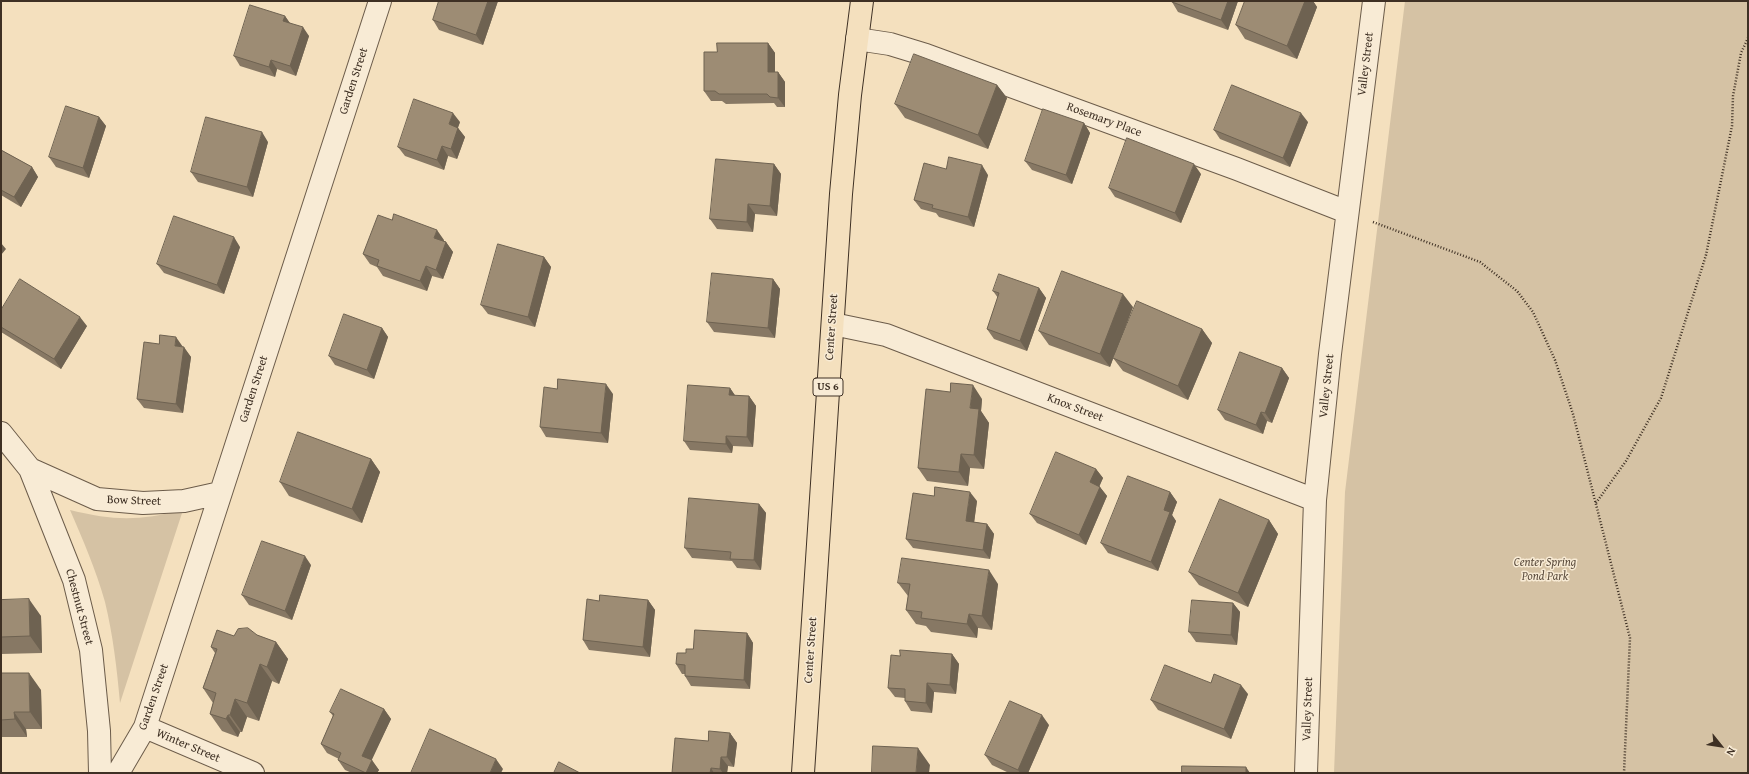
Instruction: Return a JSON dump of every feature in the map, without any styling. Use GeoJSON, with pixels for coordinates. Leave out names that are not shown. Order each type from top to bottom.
{"type":"FeatureCollection","features":[{"type":"Feature","properties":{"kind":"main road","name":"Center Street"},"geometry":{"type":"LineString","coordinates":[[803,773],[843,171],[862,1]]}},
{"type":"Feature","properties":{"kind":"street","name":"Garden Street"},"geometry":{"type":"LineString","coordinates":[[118,773],[145,727],[380,1]]}},
{"type":"Feature","properties":{"kind":"street","name":"Valley Street"},"geometry":{"type":"LineString","coordinates":[[1306,773],[1315,500],[1330,354],[1374,1]]}},
{"type":"Feature","properties":{"kind":"street","name":"Rosemary Place"},"geometry":{"type":"LineString","coordinates":[[857,39],[890,44],[926,55],[1237,169],[1347,212]]}},
{"type":"Feature","properties":{"kind":"street","name":"Knox Street"},"geometry":{"type":"LineString","coordinates":[[832,324],[886,335],[1315,500]]}},
{"type":"Feature","properties":{"kind":"street","name":"Chestnut Street"},"geometry":{"type":"LineString","coordinates":[[1,433],[30,469],[74,580],[91,650],[99,731],[100,773]]}},
{"type":"Feature","properties":{"kind":"street","name":"Bow Street"},"geometry":{"type":"LineString","coordinates":[[30,469],[98,499],[143,503],[184,500],[220,493]]}},
{"type":"Feature","properties":{"kind":"street","name":"Winter Street"},"geometry":{"type":"LineString","coordinates":[[145,727],[253,773]]}},
{"type":"Feature","properties":{"kind":"path"},"geometry":{"type":"LineString","coordinates":[[1596,503],[1626,461],[1661,398],[1706,254],[1732,126],[1733,96],[1740,60],[1748,38]]}},
{"type":"Feature","properties":{"kind":"path"},"geometry":{"type":"LineString","coordinates":[[1347,212],[1480,262],[1517,291],[1533,312],[1555,360],[1573,414],[1630,638],[1624,773]]}},
{"type":"Feature","properties":{"kind":"green space","name":"Center Spring Pond Park"},"geometry":{"type":"Polygon","coordinates":[[[1405,1],[1748,1],[1748,773],[1334,773],[1345,492],[1405,1]]]}},
{"type":"Feature","properties":{"kind":"green space"},"geometry":{"type":"Polygon","coordinates":[[[70,510],[114,518],[139,518],[183,510],[120,703],[118,678],[105,602],[93,567],[70,510]]]}},
{"type":"Feature","properties":{"kind":"building"},"geometry":{"type":"Polygon","coordinates":[[[439,1],[488,1],[476,35],[433,20],[439,1]]]}},
{"type":"Feature","properties":{"kind":"building"},"geometry":{"type":"Polygon","coordinates":[[[1172,1],[1228,1],[1221,20],[1172,1]]]}},
{"type":"Feature","properties":{"kind":"building"},"geometry":{"type":"Polygon","coordinates":[[[1245,1],[1305,1],[1287,46],[1236,25],[1245,1]]]}},
{"type":"Feature","properties":{"kind":"building"},"geometry":{"type":"Polygon","coordinates":[[[250,5],[285,16],[283,21],[303,27],[290,66],[271,60],[269,67],[234,56],[250,5]]]}},
{"type":"Feature","properties":{"kind":"building"},"geometry":{"type":"Polygon","coordinates":[[[717,43],[768,43],[768,72],[778,72],[778,98],[770,97],[767,94],[719,94],[715,91],[704,91],[704,52],[717,52],[717,43]]]}},
{"type":"Feature","properties":{"kind":"building"},"geometry":{"type":"Polygon","coordinates":[[[914,54],[997,85],[978,135],[895,104],[914,54]]]}},
{"type":"Feature","properties":{"kind":"building"},"geometry":{"type":"Polygon","coordinates":[[[1232,85],[1301,113],[1283,158],[1214,130],[1232,85]]]}},
{"type":"Feature","properties":{"kind":"building"},"geometry":{"type":"Polygon","coordinates":[[[414,99],[453,113],[449,124],[458,128],[451,149],[442,146],[437,160],[398,147],[414,99]]]}},
{"type":"Feature","properties":{"kind":"building"},"geometry":{"type":"Polygon","coordinates":[[[66,106],[99,117],[83,168],[49,157],[66,106]]]}},
{"type":"Feature","properties":{"kind":"building"},"geometry":{"type":"Polygon","coordinates":[[[1043,109],[1084,123],[1066,175],[1025,161],[1043,109]]]}},
{"type":"Feature","properties":{"kind":"building"},"geometry":{"type":"Polygon","coordinates":[[[206,117],[262,132],[247,187],[191,172],[206,117]]]}},
{"type":"Feature","properties":{"kind":"building"},"geometry":{"type":"Polygon","coordinates":[[[1127,138],[1194,164],[1175,213],[1109,188],[1127,138]]]}},
{"type":"Feature","properties":{"kind":"building"},"geometry":{"type":"Polygon","coordinates":[[[1,150],[32,167],[14,197],[1,190],[1,150]]]}},
{"type":"Feature","properties":{"kind":"building"},"geometry":{"type":"Polygon","coordinates":[[[949,157],[982,165],[968,217],[932,208],[933,205],[914,200],[924,163],[946,169],[949,157]]]}},
{"type":"Feature","properties":{"kind":"building"},"geometry":{"type":"Polygon","coordinates":[[[716,159],[774,164],[770,206],[748,204],[747,222],[710,219],[716,159]]]}},
{"type":"Feature","properties":{"kind":"building"},"geometry":{"type":"Polygon","coordinates":[[[394,214],[437,230],[434,238],[446,242],[436,270],[426,266],[420,281],[377,266],[379,260],[363,254],[378,215],[392,220],[394,214]]]}},
{"type":"Feature","properties":{"kind":"building"},"geometry":{"type":"Polygon","coordinates":[[[174,216],[234,237],[217,285],[157,264],[174,216]]]}},
{"type":"Feature","properties":{"kind":"building"},"geometry":{"type":"Polygon","coordinates":[[[498,244],[544,257],[528,317],[481,305],[498,244]]]}},
{"type":"Feature","properties":{"kind":"building"},"geometry":{"type":"Polygon","coordinates":[[[1062,271],[1123,294],[1100,354],[1039,331],[1062,271]]]}},
{"type":"Feature","properties":{"kind":"building"},"geometry":{"type":"Polygon","coordinates":[[[712,273],[773,279],[768,328],[707,322],[712,273]]]}},
{"type":"Feature","properties":{"kind":"building"},"geometry":{"type":"Polygon","coordinates":[[[999,274],[1039,288],[1020,341],[987,329],[999,293],[993,291],[999,274]]]}},
{"type":"Feature","properties":{"kind":"building"},"geometry":{"type":"Polygon","coordinates":[[[20,279],[80,317],[54,359],[1,327],[1,310],[20,279]]]}},
{"type":"Feature","properties":{"kind":"building"},"geometry":{"type":"Polygon","coordinates":[[[1137,301],[1202,329],[1178,386],[1113,358],[1137,301]]]}},
{"type":"Feature","properties":{"kind":"building"},"geometry":{"type":"Polygon","coordinates":[[[344,314],[382,328],[367,370],[329,356],[344,314]]]}},
{"type":"Feature","properties":{"kind":"building"},"geometry":{"type":"Polygon","coordinates":[[[160,335],[176,337],[175,346],[184,347],[176,404],[137,399],[144,342],[159,344],[160,335]]]}},
{"type":"Feature","properties":{"kind":"building"},"geometry":{"type":"Polygon","coordinates":[[[1240,352],[1282,368],[1265,413],[1261,412],[1256,425],[1218,410],[1240,352]]]}},
{"type":"Feature","properties":{"kind":"building"},"geometry":{"type":"Polygon","coordinates":[[[558,379],[606,384],[601,433],[540,427],[544,387],[557,389],[558,379]]]}},
{"type":"Feature","properties":{"kind":"building"},"geometry":{"type":"Polygon","coordinates":[[[951,383],[973,385],[970,408],[979,409],[974,455],[961,454],[959,472],[918,468],[926,389],[950,392],[951,383]]]}},
{"type":"Feature","properties":{"kind":"building"},"geometry":{"type":"Polygon","coordinates":[[[688,385],[730,388],[729,395],[749,396],[747,437],[726,436],[726,444],[684,441],[688,385]]]}},
{"type":"Feature","properties":{"kind":"building"},"geometry":{"type":"Polygon","coordinates":[[[298,432],[371,459],[352,509],[280,482],[298,432]]]}},
{"type":"Feature","properties":{"kind":"building"},"geometry":{"type":"Polygon","coordinates":[[[1056,452],[1096,469],[1090,482],[1100,487],[1079,535],[1030,514],[1056,452]]]}},
{"type":"Feature","properties":{"kind":"building"},"geometry":{"type":"Polygon","coordinates":[[[1128,476],[1170,492],[1164,510],[1170,512],[1151,562],[1101,543],[1128,476]]]}},
{"type":"Feature","properties":{"kind":"building"},"geometry":{"type":"Polygon","coordinates":[[[935,487],[970,492],[966,521],[987,524],[983,550],[906,539],[913,493],[934,496],[935,487]]]}},
{"type":"Feature","properties":{"kind":"building"},"geometry":{"type":"Polygon","coordinates":[[[689,498],[759,504],[754,560],[730,559],[731,552],[685,548],[689,498]]]}},
{"type":"Feature","properties":{"kind":"building"},"geometry":{"type":"Polygon","coordinates":[[[1220,499],[1269,520],[1238,593],[1189,572],[1220,499]]]}},
{"type":"Feature","properties":{"kind":"building"},"geometry":{"type":"Polygon","coordinates":[[[262,541],[305,556],[285,611],[242,595],[262,541]]]}},
{"type":"Feature","properties":{"kind":"building"},"geometry":{"type":"Polygon","coordinates":[[[902,558],[989,570],[982,616],[969,614],[967,624],[921,618],[922,612],[906,610],[910,584],[898,583],[902,558]]]}},
{"type":"Feature","properties":{"kind":"building"},"geometry":{"type":"Polygon","coordinates":[[[600,595],[648,600],[643,647],[583,640],[587,599],[599,601],[600,595]]]}},
{"type":"Feature","properties":{"kind":"building"},"geometry":{"type":"Polygon","coordinates":[[[29,599],[30,636],[1,637],[1,600],[29,599]]]}},
{"type":"Feature","properties":{"kind":"building"},"geometry":{"type":"Polygon","coordinates":[[[1192,600],[1233,603],[1231,635],[1189,632],[1192,600]]]}},
{"type":"Feature","properties":{"kind":"building"},"geometry":{"type":"Polygon","coordinates":[[[248,628],[257,635],[276,642],[267,667],[260,664],[247,703],[235,699],[230,715],[228,715],[226,719],[210,714],[216,693],[203,688],[217,649],[211,647],[217,630],[234,636],[238,629],[248,628]]]}},
{"type":"Feature","properties":{"kind":"building"},"geometry":{"type":"Polygon","coordinates":[[[695,630],[747,633],[744,680],[685,676],[685,665],[676,664],[677,653],[686,653],[686,649],[693,649],[695,630]]]}},
{"type":"Feature","properties":{"kind":"building"},"geometry":{"type":"Polygon","coordinates":[[[900,650],[952,654],[950,685],[927,683],[926,703],[905,701],[905,689],[888,688],[891,655],[900,656],[900,650]]]}},
{"type":"Feature","properties":{"kind":"building"},"geometry":{"type":"Polygon","coordinates":[[[1165,665],[1211,683],[1214,674],[1241,685],[1224,729],[1151,700],[1165,665]]]}},
{"type":"Feature","properties":{"kind":"building"},"geometry":{"type":"Polygon","coordinates":[[[1,673],[29,673],[30,712],[14,712],[15,719],[1,720],[1,673]]]}},
{"type":"Feature","properties":{"kind":"building"},"geometry":{"type":"Polygon","coordinates":[[[341,689],[384,709],[362,756],[372,760],[366,773],[338,760],[341,753],[321,744],[334,714],[330,712],[341,689]]]}},
{"type":"Feature","properties":{"kind":"building"},"geometry":{"type":"Polygon","coordinates":[[[1010,701],[1042,715],[1018,770],[985,755],[1010,701]]]}},
{"type":"Feature","properties":{"kind":"building"},"geometry":{"type":"Polygon","coordinates":[[[430,729],[496,759],[490,773],[411,773],[430,729]]]}},
{"type":"Feature","properties":{"kind":"building"},"geometry":{"type":"Polygon","coordinates":[[[709,731],[730,733],[727,757],[721,757],[720,769],[711,768],[710,773],[672,773],[675,738],[708,741],[709,731]]]}},
{"type":"Feature","properties":{"kind":"building"},"geometry":{"type":"Polygon","coordinates":[[[873,746],[918,748],[916,773],[872,773],[873,746]]]}},
{"type":"Feature","properties":{"kind":"building"},"geometry":{"type":"Polygon","coordinates":[[[559,762],[580,773],[554,773],[559,762]]]}},
{"type":"Feature","properties":{"kind":"building"},"geometry":{"type":"Polygon","coordinates":[[[1182,766],[1246,767],[1246,773],[1182,773],[1182,766]]]}}]}
